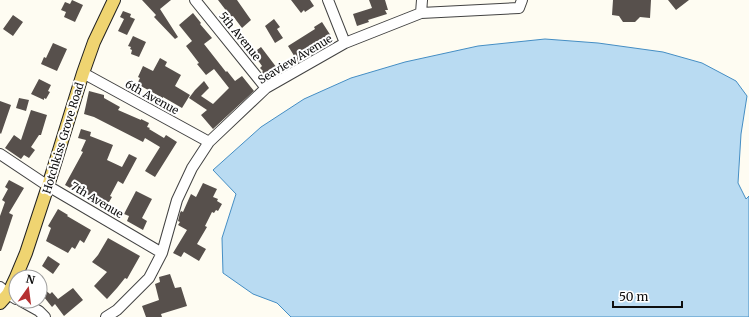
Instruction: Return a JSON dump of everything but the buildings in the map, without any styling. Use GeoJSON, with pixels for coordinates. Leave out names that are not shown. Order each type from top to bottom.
{"type":"FeatureCollection","features":[{"type":"Feature","properties":{"kind":"main road","name":"Hotchkiss Grove Road"},"geometry":{"type":"LineString","coordinates":[[19,269],[48,186],[83,73],[94,42],[114,0]]}},
{"type":"Feature","properties":{"kind":"street","name":"5th Avenue"},"geometry":{"type":"LineString","coordinates":[[195,0],[266,88]]}},
{"type":"Feature","properties":{"kind":"street"},"geometry":{"type":"LineString","coordinates":[[328,0],[345,43]]}},
{"type":"Feature","properties":{"kind":"street"},"geometry":{"type":"LineString","coordinates":[[421,13],[422,0]]}},
{"type":"Feature","properties":{"kind":"street","name":"Seaview Avenue"},"geometry":{"type":"LineString","coordinates":[[106,317],[117,310],[149,278],[162,253],[177,200],[192,168],[209,142],[266,88],[345,43],[421,13],[520,4]]}},
{"type":"Feature","properties":{"kind":"street","name":"6th Avenue"},"geometry":{"type":"LineString","coordinates":[[83,73],[209,142]]}},
{"type":"Feature","properties":{"kind":"street","name":"7th Avenue"},"geometry":{"type":"LineString","coordinates":[[0,154],[48,186],[162,253]]}},
{"type":"Feature","properties":{"kind":"street"},"geometry":{"type":"LineString","coordinates":[[35,309],[45,317]]}},
{"type":"Feature","properties":{"kind":"water"},"geometry":{"type":"Polygon","coordinates":[[[545,39],[598,43],[663,52],[702,63],[736,81],[747,96],[741,134],[738,183],[746,199],[749,196],[749,317],[291,317],[277,303],[253,294],[223,273],[222,238],[236,194],[213,170],[261,127],[304,99],[351,78],[405,62],[478,46],[545,39]]]}}]}
